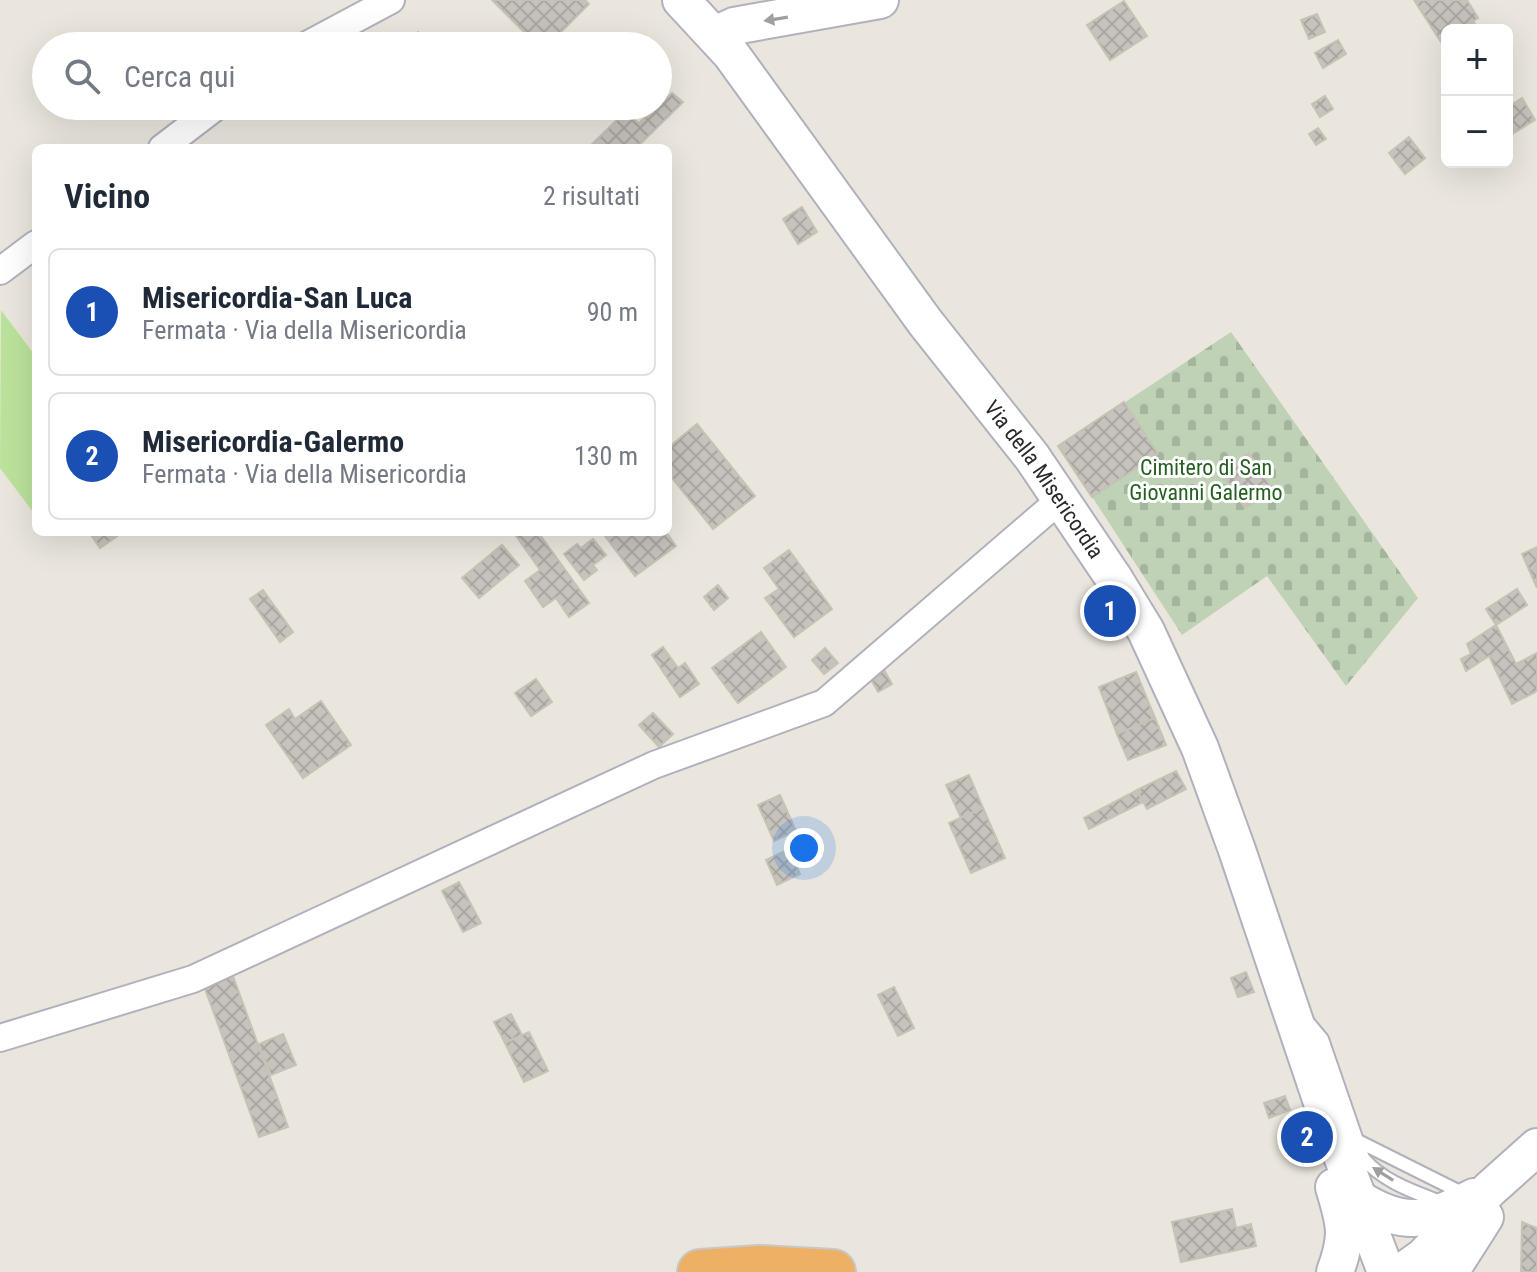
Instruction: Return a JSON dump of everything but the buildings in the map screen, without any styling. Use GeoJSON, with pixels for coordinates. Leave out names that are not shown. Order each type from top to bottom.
{"type":"FeatureCollection","features":[{"type":"Feature","properties":{"kind":"highway"},"geometry":{"type":"LineString","coordinates":[[700,1272],[760,1268],[833,1272]]}},
{"type":"Feature","properties":{"kind":"main road","name":"Via della Misericordia"},"geometry":{"type":"LineString","coordinates":[[681,0],[715,35],[925,322],[1032,457],[1146,631],[1178,696],[1237,850],[1325,1111],[1386,1272]]}},
{"type":"Feature","properties":{"kind":"main road"},"geometry":{"type":"LineString","coordinates":[[715,35],[734,26],[880,0]]}},
{"type":"Feature","properties":{"kind":"main road"},"geometry":{"type":"LineString","coordinates":[[1325,1111],[1327,1166],[1344,1218],[1345,1246],[1335,1272]]}},
{"type":"Feature","properties":{"kind":"main road"},"geometry":{"type":"LineString","coordinates":[[1359,1199],[1381,1213],[1423,1219],[1472,1198],[1531,1154]]}},
{"type":"Feature","properties":{"kind":"main road"},"geometry":{"type":"LineString","coordinates":[[1460,1263],[1531,1154]]}},
{"type":"Feature","properties":{"kind":"main road"},"geometry":{"type":"LineString","coordinates":[[1402,1272],[1423,1257],[1472,1198]]}},
{"type":"Feature","properties":{"kind":"street"},"geometry":{"type":"LineString","coordinates":[[331,32],[391,0]]}},
{"type":"Feature","properties":{"kind":"street"},"geometry":{"type":"LineString","coordinates":[[167,144],[199,120]]}},
{"type":"Feature","properties":{"kind":"street"},"geometry":{"type":"LineString","coordinates":[[0,271],[32,247]]}},
{"type":"Feature","properties":{"kind":"street"},"geometry":{"type":"LineString","coordinates":[[0,1038],[193,979],[654,765],[824,703],[1061,499]]}},
{"type":"Feature","properties":{"kind":"lane"},"geometry":{"type":"LineString","coordinates":[[1284,994],[1322,1039],[1363,1158],[1372,1168],[1397,1183],[1472,1198]]}},
{"type":"Feature","properties":{"kind":"lane"},"geometry":{"type":"LineString","coordinates":[[1358,1141],[1472,1198]]}},
{"type":"Feature","properties":{"kind":"green space"},"geometry":{"type":"Polygon","coordinates":[[[1,310],[32,352],[32,511],[0,468],[1,310]]]}},
{"type":"Feature","properties":{"kind":"green space","name":"Cimitero di San Giovanni Galermo"},"geometry":{"type":"Polygon","coordinates":[[[1231,332],[1418,598],[1346,686],[1267,576],[1182,635],[1059,446],[1231,332]]]}},
{"type":"Feature","properties":{"kind":"place","name":"Misericordia-San Luca"},"geometry":{"type":"Point","coordinates":[1110,611]}},
{"type":"Feature","properties":{"kind":"place","name":"Misericordia-Galermo"},"geometry":{"type":"Point","coordinates":[1307,1137]}}]}
